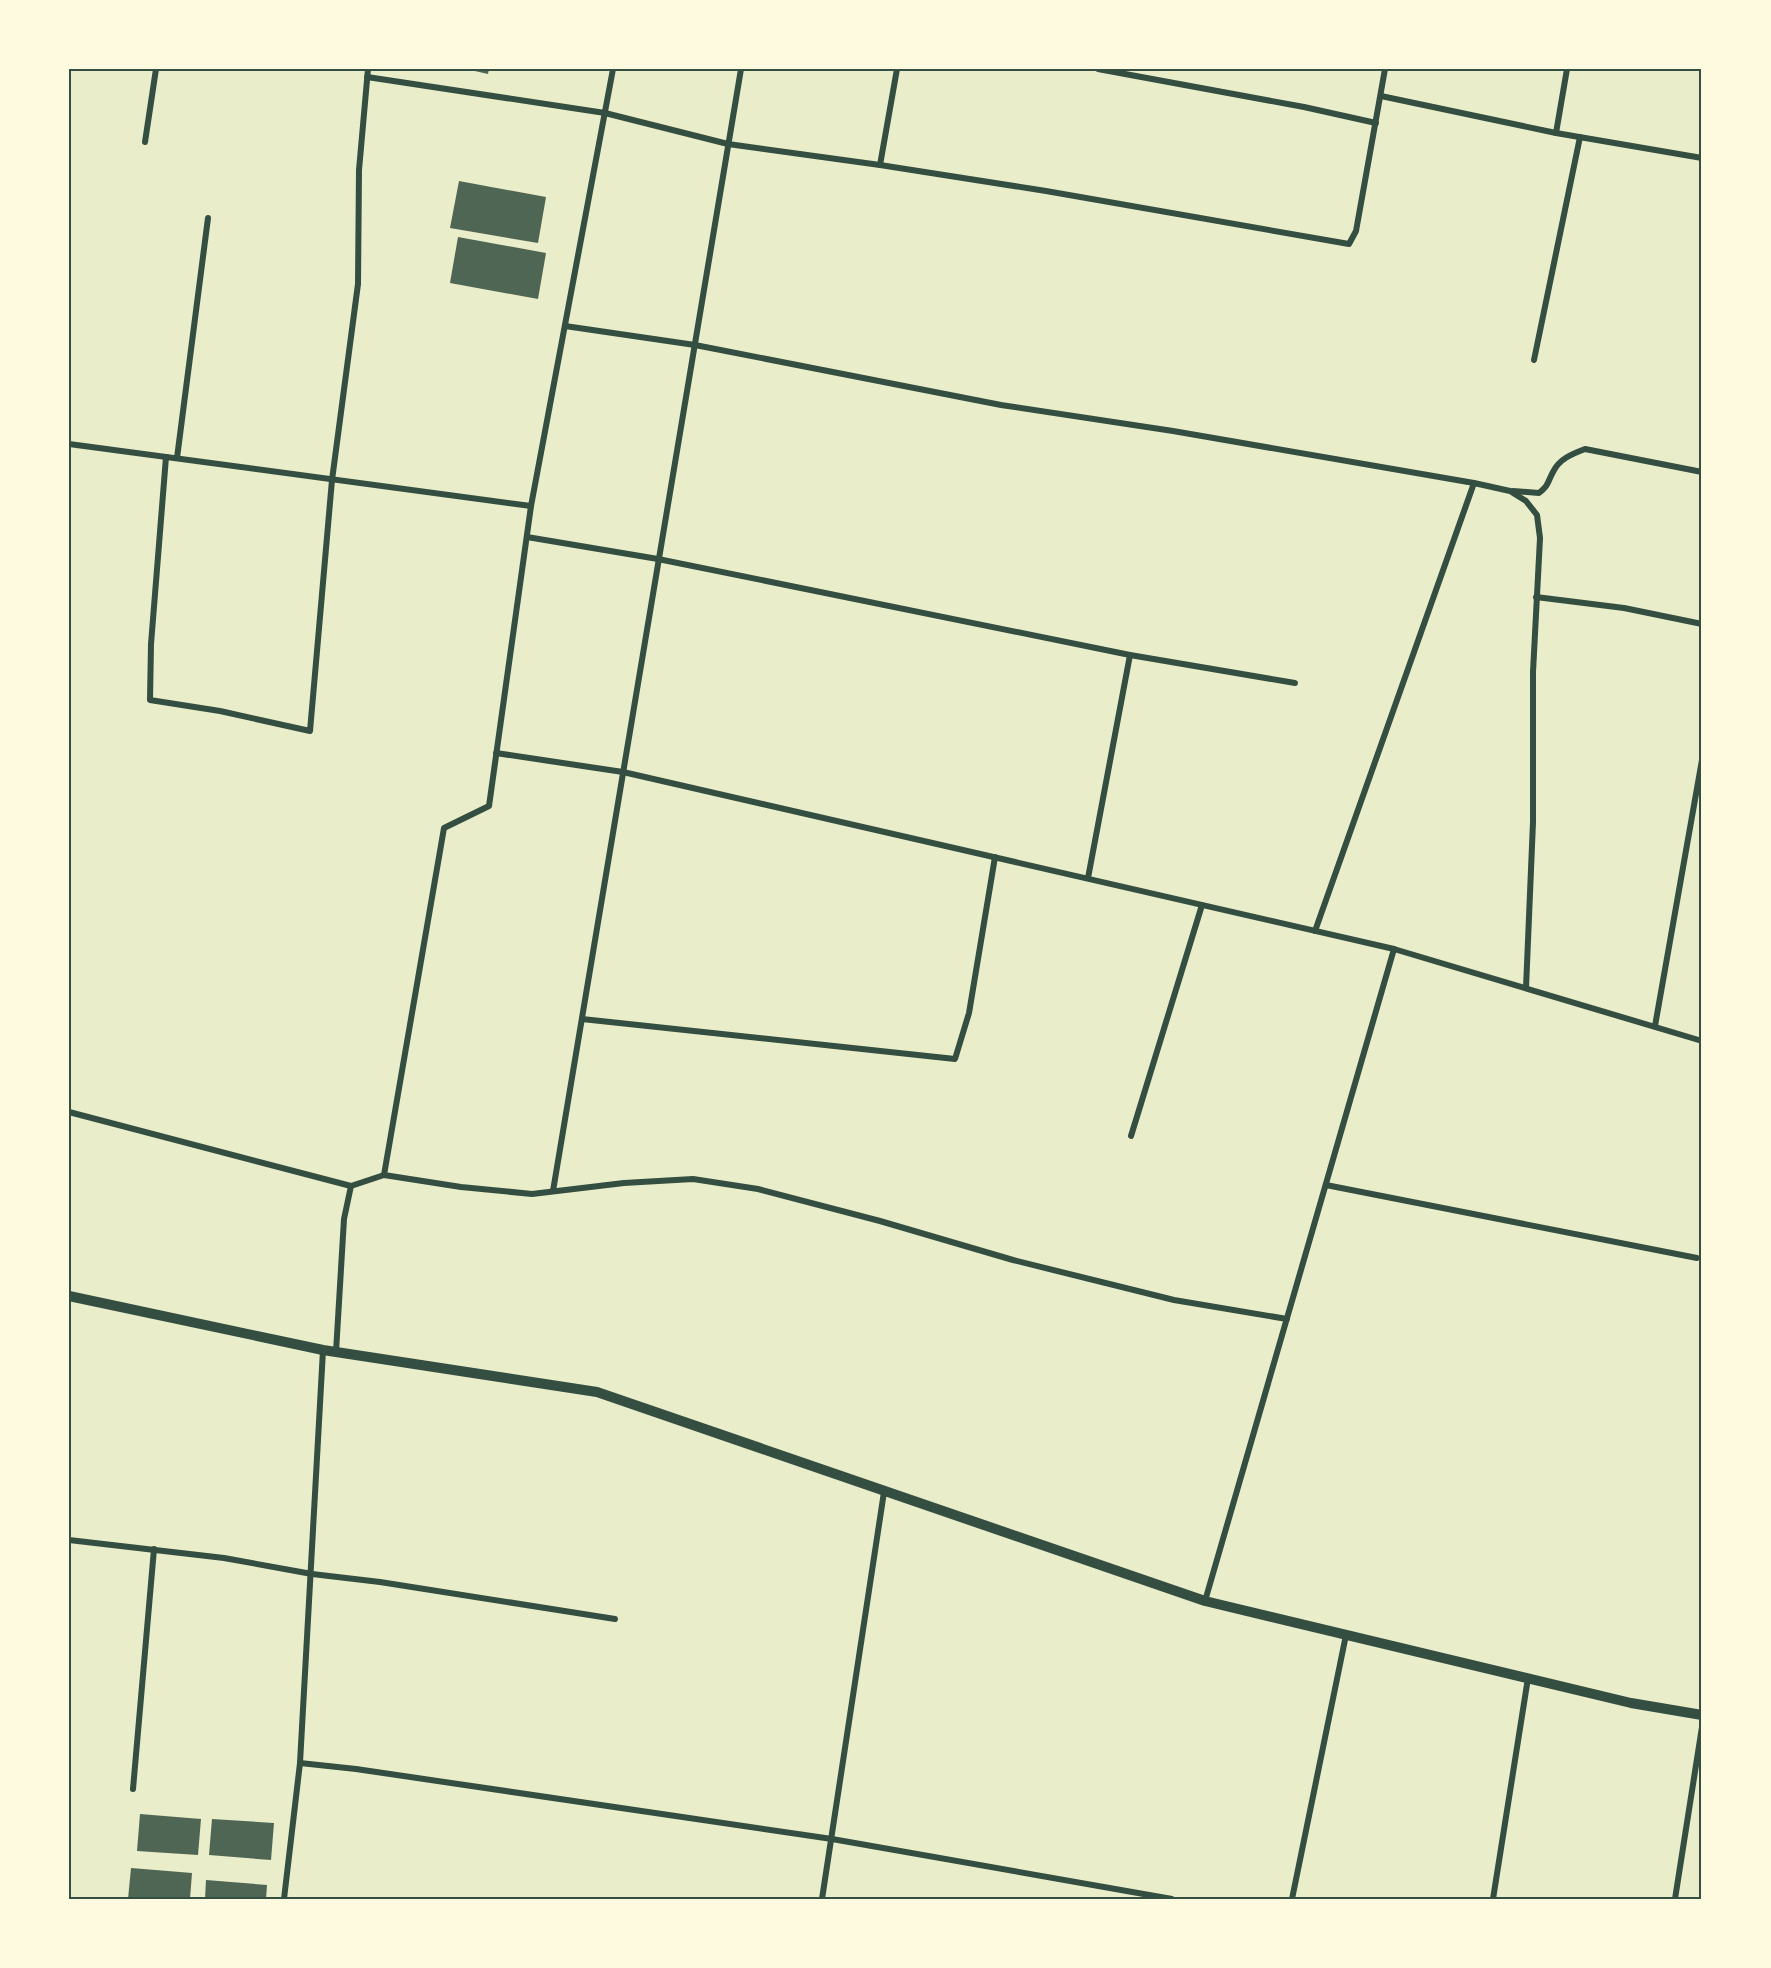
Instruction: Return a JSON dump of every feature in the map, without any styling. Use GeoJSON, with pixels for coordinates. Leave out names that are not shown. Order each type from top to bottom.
{"type":"FeatureCollection","features":[{"type":"Feature","properties":{"kind":"street"},"geometry":{"type":"LineString","coordinates":[[145,142],[156,69]]}},
{"type":"Feature","properties":{"kind":"street"},"geometry":{"type":"LineString","coordinates":[[166,457],[151,644],[150,700],[220,711],[310,731],[332,480],[357,284],[358,170],[368,69]]}},
{"type":"Feature","properties":{"kind":"street"},"geometry":{"type":"LineString","coordinates":[[384,1175],[444,828],[489,807],[531,506],[613,69]]}},
{"type":"Feature","properties":{"kind":"street"},"geometry":{"type":"LineString","coordinates":[[553,1191],[741,69]]}},
{"type":"Feature","properties":{"kind":"street"},"geometry":{"type":"LineString","coordinates":[[880,165],[897,69]]}},
{"type":"Feature","properties":{"kind":"street"},"geometry":{"type":"LineString","coordinates":[[1098,69],[1305,107],[1376,123]]}},
{"type":"Feature","properties":{"kind":"street"},"geometry":{"type":"LineString","coordinates":[[367,77],[605,113],[728,144],[1046,191],[1349,244],[1356,231],[1385,69]]}},
{"type":"Feature","properties":{"kind":"street"},"geometry":{"type":"LineString","coordinates":[[1556,133],[1567,69]]}},
{"type":"Feature","properties":{"kind":"street"},"geometry":{"type":"LineString","coordinates":[[1381,96],[1556,133],[1702,158]]}},
{"type":"Feature","properties":{"kind":"street"},"geometry":{"type":"LineString","coordinates":[[1534,360],[1580,137]]}},
{"type":"Feature","properties":{"kind":"street"},"geometry":{"type":"LineString","coordinates":[[177,459],[208,218]]}},
{"type":"Feature","properties":{"kind":"street"},"geometry":{"type":"LineString","coordinates":[[565,326],[695,345],[1001,405],[1173,431],[1510,491],[1539,493],[1549,484],[1553,471],[1567,455],[1585,449],[1702,472]]}},
{"type":"Feature","properties":{"kind":"street"},"geometry":{"type":"LineString","coordinates":[[69,444],[531,506]]}},
{"type":"Feature","properties":{"kind":"street"},"geometry":{"type":"LineString","coordinates":[[1315,931],[1474,483]]}},
{"type":"Feature","properties":{"kind":"street"},"geometry":{"type":"LineString","coordinates":[[1510,491],[1526,501],[1538,515],[1540,538],[1533,672],[1533,822],[1526,988]]}},
{"type":"Feature","properties":{"kind":"street"},"geometry":{"type":"LineString","coordinates":[[527,537],[658,559],[1130,655],[1294,683]]}},
{"type":"Feature","properties":{"kind":"street"},"geometry":{"type":"LineString","coordinates":[[1536,597],[1624,608],[1702,624]]}},
{"type":"Feature","properties":{"kind":"street"},"geometry":{"type":"LineString","coordinates":[[1088,878],[1130,655]]}},
{"type":"Feature","properties":{"kind":"street"},"geometry":{"type":"LineString","coordinates":[[496,753],[623,772],[1394,949],[1702,1041]]}},
{"type":"Feature","properties":{"kind":"street"},"geometry":{"type":"LineString","coordinates":[[1655,1026],[1702,760]]}},
{"type":"Feature","properties":{"kind":"street"},"geometry":{"type":"LineString","coordinates":[[582,1018],[955,1059],[969,1013],[995,857]]}},
{"type":"Feature","properties":{"kind":"street"},"geometry":{"type":"LineString","coordinates":[[1131,1136],[1202,905]]}},
{"type":"Feature","properties":{"kind":"street"},"geometry":{"type":"LineString","coordinates":[[1205,1601],[1394,949]]}},
{"type":"Feature","properties":{"kind":"street"},"geometry":{"type":"LineString","coordinates":[[69,1112],[351,1186],[384,1175],[532,1194],[624,1183],[693,1179],[758,1189],[1025,1263],[1174,1300],[1287,1319]]}},
{"type":"Feature","properties":{"kind":"street"},"geometry":{"type":"LineString","coordinates":[[1326,1185],[1697,1258]]}},
{"type":"Feature","properties":{"kind":"street"},"geometry":{"type":"LineString","coordinates":[[336,1352],[344,1219],[351,1186]]}},
{"type":"Feature","properties":{"kind":"street"},"geometry":{"type":"LineString","coordinates":[[69,1296],[323,1350],[597,1392],[1205,1601],[1631,1702],[1702,1715]]}},
{"type":"Feature","properties":{"kind":"street"},"geometry":{"type":"LineString","coordinates":[[284,1899],[300,1763],[323,1350]]}},
{"type":"Feature","properties":{"kind":"street"},"geometry":{"type":"LineString","coordinates":[[822,1899],[884,1492]]}},
{"type":"Feature","properties":{"kind":"street"},"geometry":{"type":"LineString","coordinates":[[69,1540],[224,1558],[312,1574],[380,1582],[615,1619]]}},
{"type":"Feature","properties":{"kind":"street"},"geometry":{"type":"LineString","coordinates":[[133,1790],[154,1549]]}},
{"type":"Feature","properties":{"kind":"street"},"geometry":{"type":"LineString","coordinates":[[1292,1899],[1346,1635]]}},
{"type":"Feature","properties":{"kind":"street"},"geometry":{"type":"LineString","coordinates":[[1492,1899],[1528,1678]]}},
{"type":"Feature","properties":{"kind":"street"},"geometry":{"type":"LineString","coordinates":[[1676,1899],[1702,1727]]}},
{"type":"Feature","properties":{"kind":"street"},"geometry":{"type":"LineString","coordinates":[[300,1763],[356,1769],[832,1839],[1172,1899]]}},
{"type":"Feature","properties":{"kind":"building"},"geometry":{"type":"Polygon","coordinates":[[[466,69],[489,69],[488,74],[466,69]]]}},
{"type":"Feature","properties":{"kind":"building"},"geometry":{"type":"Polygon","coordinates":[[[459,181],[546,197],[538,243],[450,228],[459,181]]]}},
{"type":"Feature","properties":{"kind":"building"},"geometry":{"type":"Polygon","coordinates":[[[458,237],[546,253],[538,299],[450,283],[458,237]]]}},
{"type":"Feature","properties":{"kind":"building"},"geometry":{"type":"Polygon","coordinates":[[[140,1814],[201,1819],[198,1855],[137,1851],[140,1814]]]}},
{"type":"Feature","properties":{"kind":"building"},"geometry":{"type":"Polygon","coordinates":[[[212,1819],[274,1823],[271,1860],[209,1855],[212,1819]]]}},
{"type":"Feature","properties":{"kind":"building"},"geometry":{"type":"Polygon","coordinates":[[[131,1868],[192,1873],[190,1899],[128,1899],[131,1868]]]}},
{"type":"Feature","properties":{"kind":"building"},"geometry":{"type":"Polygon","coordinates":[[[206,1880],[267,1885],[266,1899],[205,1899],[206,1880]]]}}]}
